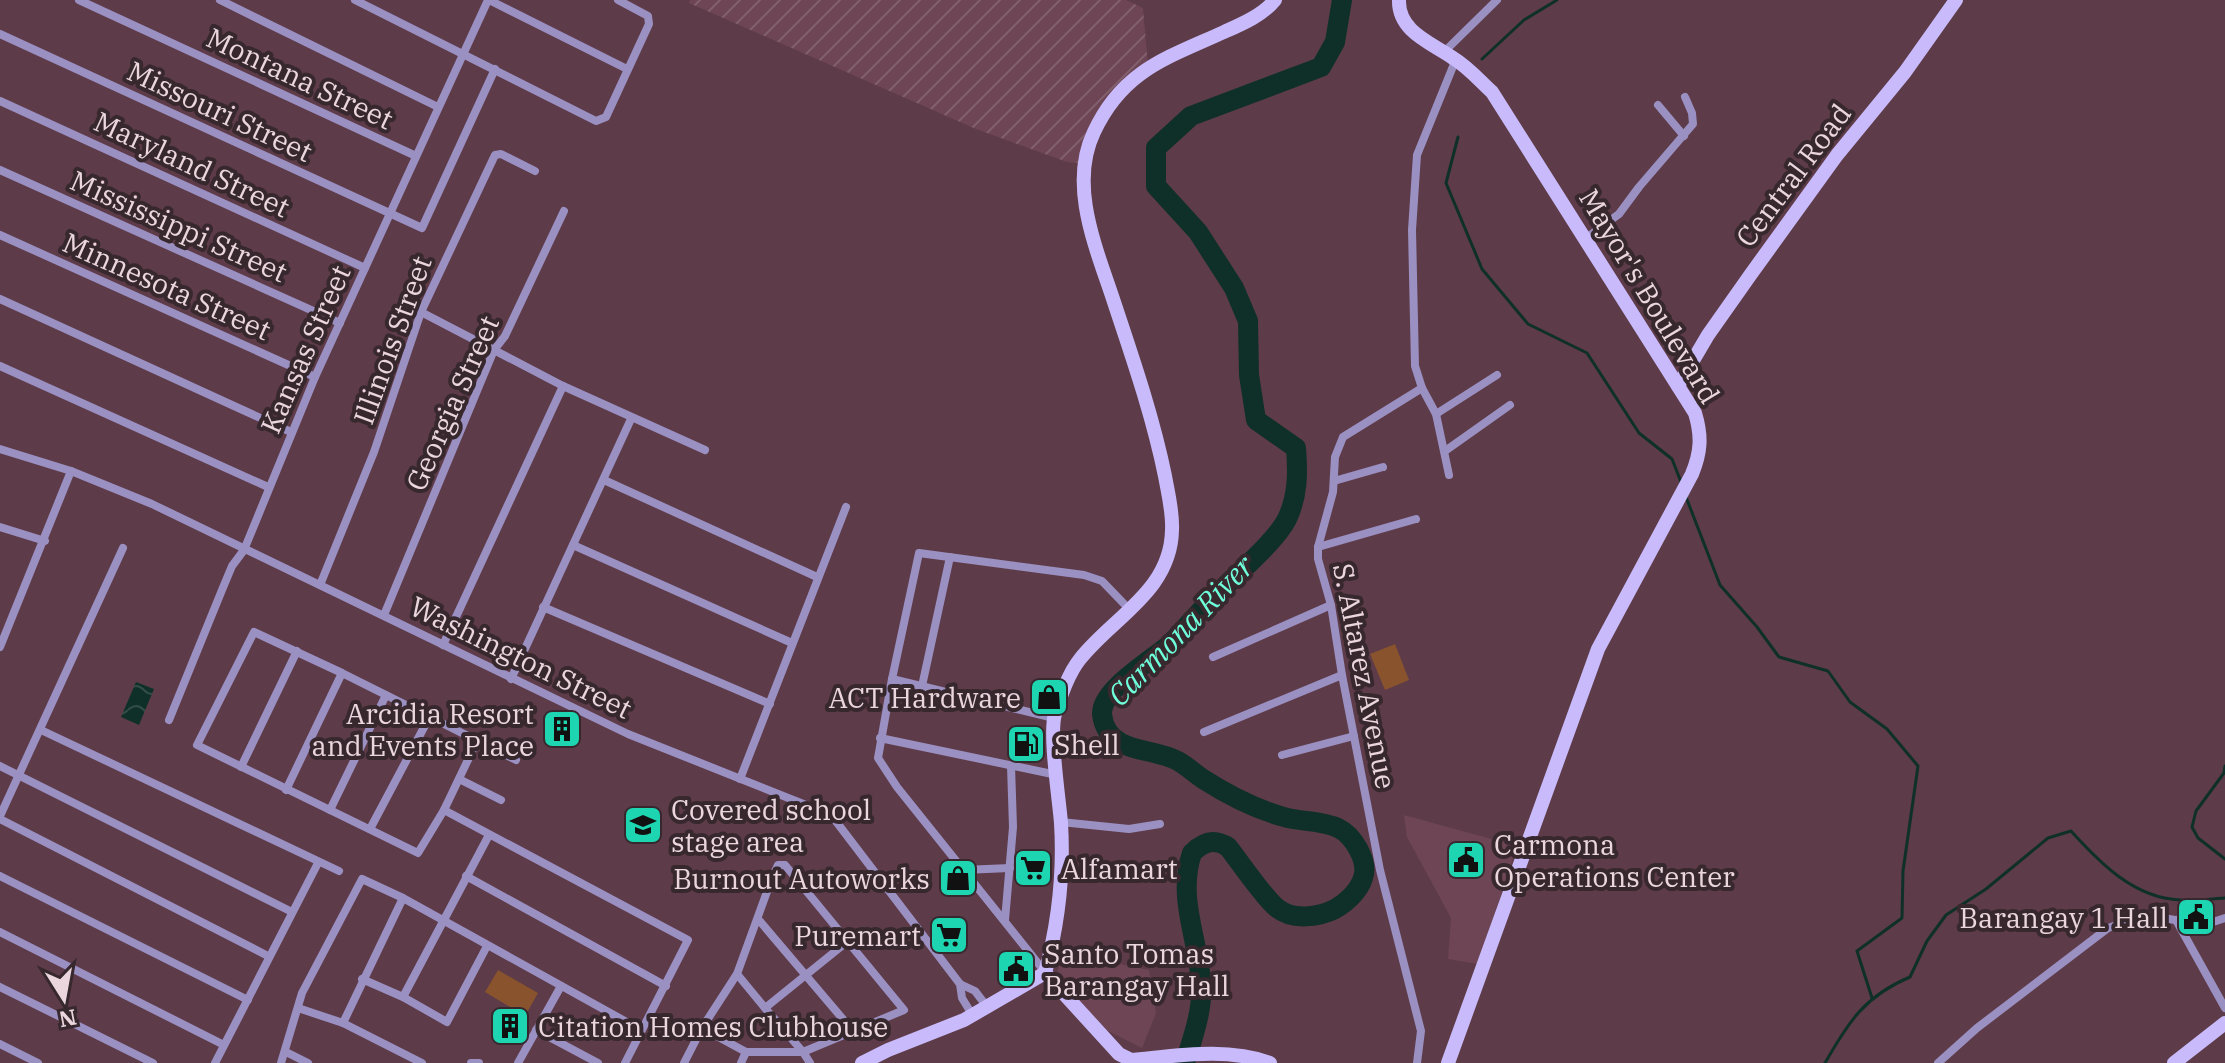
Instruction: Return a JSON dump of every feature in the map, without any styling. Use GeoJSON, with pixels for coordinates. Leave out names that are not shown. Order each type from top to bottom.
{"type":"FeatureCollection","features":[{"type":"Feature","properties":{"kind":"main road"},"geometry":{"type":"LineString","coordinates":[[862,1063],[973,1016],[1045,973],[1056,925],[1061,822],[1054,718],[1078,660],[1154,585],[1166,561],[1173,531],[1169,497],[1152,423],[1095,245],[1083,189],[1087,150],[1094,131],[1118,91],[1148,66],[1243,23],[1275,0]]}},
{"type":"Feature","properties":{"kind":"main road","name":"Mayor's Boulevard"},"geometry":{"type":"LineString","coordinates":[[1399,0],[1398,7],[1417,37],[1450,56],[1492,92],[1695,413],[1701,437],[1700,456],[1688,482],[1598,649],[1448,1063]]}},
{"type":"Feature","properties":{"kind":"main road","name":"Central Road"},"geometry":{"type":"LineString","coordinates":[[1678,386],[1708,335],[1777,238],[1837,155],[1905,72],[1956,0]]}},
{"type":"Feature","properties":{"kind":"main road"},"geometry":{"type":"LineString","coordinates":[[1045,973],[1119,1054],[1131,1060],[1188,1055],[1260,1061]]}},
{"type":"Feature","properties":{"kind":"main road"},"geometry":{"type":"LineString","coordinates":[[2174,1063],[2225,1023]]}},
{"type":"Feature","properties":{"kind":"street","name":"Montana Street"},"geometry":{"type":"LineString","coordinates":[[79,0],[416,156]]}},
{"type":"Feature","properties":{"kind":"street"},"geometry":{"type":"LineString","coordinates":[[220,0],[438,107]]}},
{"type":"Feature","properties":{"kind":"street"},"geometry":{"type":"LineString","coordinates":[[355,0],[596,121],[606,117],[650,20],[618,0]]}},
{"type":"Feature","properties":{"kind":"street","name":"Kansas Street"},"geometry":{"type":"LineString","coordinates":[[169,720],[227,578],[244,550],[315,377],[489,0]]}},
{"type":"Feature","properties":{"kind":"street"},"geometry":{"type":"LineString","coordinates":[[489,0],[627,69]]}},
{"type":"Feature","properties":{"kind":"street"},"geometry":{"type":"LineString","coordinates":[[1449,475],[1436,414],[1422,388],[1415,366],[1412,230],[1417,155],[1450,56],[1497,0]]}},
{"type":"Feature","properties":{"kind":"street","name":"Missouri Street"},"geometry":{"type":"LineString","coordinates":[[0,34],[422,228],[495,69]]}},
{"type":"Feature","properties":{"kind":"street"},"geometry":{"type":"LineString","coordinates":[[1585,239],[1619,214],[1693,124],[1685,97]]}},
{"type":"Feature","properties":{"kind":"street","name":"Maryland Street"},"geometry":{"type":"LineString","coordinates":[[0,101],[365,268]]}},
{"type":"Feature","properties":{"kind":"street"},"geometry":{"type":"LineString","coordinates":[[1658,105],[1684,136]]}},
{"type":"Feature","properties":{"kind":"street","name":"Illinois Street"},"geometry":{"type":"LineString","coordinates":[[320,585],[374,452],[421,312],[495,155],[501,154],[535,171]]}},
{"type":"Feature","properties":{"kind":"street","name":"Mississippi Street"},"geometry":{"type":"LineString","coordinates":[[0,170],[340,323]]}},
{"type":"Feature","properties":{"kind":"street","name":"Georgia Street"},"geometry":{"type":"LineString","coordinates":[[384,615],[494,350],[505,336],[564,211]]}},
{"type":"Feature","properties":{"kind":"street","name":"Minnesota Street"},"geometry":{"type":"LineString","coordinates":[[0,235],[315,377]]}},
{"type":"Feature","properties":{"kind":"street"},"geometry":{"type":"LineString","coordinates":[[0,299],[291,432]]}},
{"type":"Feature","properties":{"kind":"street"},"geometry":{"type":"LineString","coordinates":[[421,312],[563,386],[705,450]]}},
{"type":"Feature","properties":{"kind":"street"},"geometry":{"type":"LineString","coordinates":[[0,366],[268,487]]}},
{"type":"Feature","properties":{"kind":"street"},"geometry":{"type":"LineString","coordinates":[[1436,414],[1497,375]]}},
{"type":"Feature","properties":{"kind":"street"},"geometry":{"type":"LineString","coordinates":[[443,645],[563,386]]}},
{"type":"Feature","properties":{"kind":"street","name":"S. Altarez Avenue"},"geometry":{"type":"LineString","coordinates":[[1417,1063],[1421,1031],[1380,870],[1318,547],[1333,492],[1335,457],[1343,437],[1422,388]]}},
{"type":"Feature","properties":{"kind":"street"},"geometry":{"type":"LineString","coordinates":[[1445,451],[1510,405]]}},
{"type":"Feature","properties":{"kind":"street"},"geometry":{"type":"LineString","coordinates":[[511,679],[631,419]]}},
{"type":"Feature","properties":{"kind":"street","name":"Washington Street"},"geometry":{"type":"LineString","coordinates":[[0,449],[71,471],[152,504],[628,734],[811,807],[835,820],[960,984],[975,991],[988,1008]]}},
{"type":"Feature","properties":{"kind":"street"},"geometry":{"type":"LineString","coordinates":[[1334,481],[1383,467]]}},
{"type":"Feature","properties":{"kind":"street"},"geometry":{"type":"LineString","coordinates":[[0,647],[71,471]]}},
{"type":"Feature","properties":{"kind":"street"},"geometry":{"type":"LineString","coordinates":[[604,480],[817,577]]}},
{"type":"Feature","properties":{"kind":"street"},"geometry":{"type":"LineString","coordinates":[[740,779],[846,507]]}},
{"type":"Feature","properties":{"kind":"street"},"geometry":{"type":"LineString","coordinates":[[1318,547],[1416,519]]}},
{"type":"Feature","properties":{"kind":"street"},"geometry":{"type":"LineString","coordinates":[[0,527],[45,541]]}},
{"type":"Feature","properties":{"kind":"street"},"geometry":{"type":"LineString","coordinates":[[573,545],[792,643]]}},
{"type":"Feature","properties":{"kind":"street"},"geometry":{"type":"LineString","coordinates":[[123,548],[0,817],[268,956]]}},
{"type":"Feature","properties":{"kind":"street"},"geometry":{"type":"LineString","coordinates":[[1045,973],[878,758],[919,553],[1084,575],[1102,581],[1130,610]]}},
{"type":"Feature","properties":{"kind":"street"},"geometry":{"type":"LineString","coordinates":[[922,686],[950,557]]}},
{"type":"Feature","properties":{"kind":"street"},"geometry":{"type":"LineString","coordinates":[[1213,657],[1331,605]]}},
{"type":"Feature","properties":{"kind":"street"},"geometry":{"type":"LineString","coordinates":[[543,607],[770,704]]}},
{"type":"Feature","properties":{"kind":"street"},"geometry":{"type":"LineString","coordinates":[[477,741],[444,810],[418,853],[197,745],[254,632],[516,760]]}},
{"type":"Feature","properties":{"kind":"street"},"geometry":{"type":"LineString","coordinates":[[241,767],[297,651]]}},
{"type":"Feature","properties":{"kind":"street"},"geometry":{"type":"LineString","coordinates":[[286,790],[342,673]]}},
{"type":"Feature","properties":{"kind":"street"},"geometry":{"type":"LineString","coordinates":[[1204,732],[1342,675]]}},
{"type":"Feature","properties":{"kind":"street"},"geometry":{"type":"LineString","coordinates":[[892,679],[1054,718]]}},
{"type":"Feature","properties":{"kind":"street"},"geometry":{"type":"LineString","coordinates":[[330,810],[386,695]]}},
{"type":"Feature","properties":{"kind":"street"},"geometry":{"type":"LineString","coordinates":[[370,829],[430,716]]}},
{"type":"Feature","properties":{"kind":"street"},"geometry":{"type":"LineString","coordinates":[[41,730],[339,871]]}},
{"type":"Feature","properties":{"kind":"street"},"geometry":{"type":"LineString","coordinates":[[1282,755],[1354,736]]}},
{"type":"Feature","properties":{"kind":"street"},"geometry":{"type":"LineString","coordinates":[[880,738],[1057,775]]}},
{"type":"Feature","properties":{"kind":"street"},"geometry":{"type":"LineString","coordinates":[[0,766],[292,912]]}},
{"type":"Feature","properties":{"kind":"street"},"geometry":{"type":"LineString","coordinates":[[1005,920],[1013,827],[1011,766]]}},
{"type":"Feature","properties":{"kind":"street"},"geometry":{"type":"LineString","coordinates":[[459,779],[501,800]]}},
{"type":"Feature","properties":{"kind":"street"},"geometry":{"type":"LineString","coordinates":[[444,810],[688,940],[625,1063]]}},
{"type":"Feature","properties":{"kind":"street"},"geometry":{"type":"LineString","coordinates":[[1061,822],[1129,829],[1160,824]]}},
{"type":"Feature","properties":{"kind":"street"},"geometry":{"type":"LineString","coordinates":[[403,997],[489,835]]}},
{"type":"Feature","properties":{"kind":"street"},"geometry":{"type":"LineString","coordinates":[[215,1063],[318,863]]}},
{"type":"Feature","properties":{"kind":"street"},"geometry":{"type":"LineString","coordinates":[[684,1063],[702,1028],[737,974],[778,865],[785,865],[904,1010],[803,1052],[746,1052],[702,1028]]}},
{"type":"Feature","properties":{"kind":"street"},"geometry":{"type":"LineString","coordinates":[[963,870],[1010,868]]}},
{"type":"Feature","properties":{"kind":"street"},"geometry":{"type":"LineString","coordinates":[[0,876],[248,1000]]}},
{"type":"Feature","properties":{"kind":"street"},"geometry":{"type":"LineString","coordinates":[[466,876],[666,986]]}},
{"type":"Feature","properties":{"kind":"street"},"geometry":{"type":"LineString","coordinates":[[281,1063],[302,993],[362,879],[403,898],[641,1030]]}},
{"type":"Feature","properties":{"kind":"street"},"geometry":{"type":"LineString","coordinates":[[343,1023],[403,898]]}},
{"type":"Feature","properties":{"kind":"street"},"geometry":{"type":"LineString","coordinates":[[1938,1063],[2021,993],[2108,928],[2146,915],[2204,925],[2225,918]]}},
{"type":"Feature","properties":{"kind":"street"},"geometry":{"type":"LineString","coordinates":[[758,919],[853,1031]]}},
{"type":"Feature","properties":{"kind":"street"},"geometry":{"type":"LineString","coordinates":[[2176,920],[2225,1008]]}},
{"type":"Feature","properties":{"kind":"street"},"geometry":{"type":"LineString","coordinates":[[0,932],[224,1045]]}},
{"type":"Feature","properties":{"kind":"street"},"geometry":{"type":"LineString","coordinates":[[765,1008],[848,941]]}},
{"type":"Feature","properties":{"kind":"street"},"geometry":{"type":"LineString","coordinates":[[362,979],[403,997],[447,1022],[487,946]]}},
{"type":"Feature","properties":{"kind":"street"},"geometry":{"type":"LineString","coordinates":[[737,974],[810,1063]]}},
{"type":"Feature","properties":{"kind":"street","name":"Washington Street"},"geometry":{"type":"LineString","coordinates":[[960,984],[962,998],[973,1016]]}},
{"type":"Feature","properties":{"kind":"street"},"geometry":{"type":"LineString","coordinates":[[518,1063],[561,986]]}},
{"type":"Feature","properties":{"kind":"street"},"geometry":{"type":"LineString","coordinates":[[0,987],[153,1063]]}},
{"type":"Feature","properties":{"kind":"street"},"geometry":{"type":"LineString","coordinates":[[298,1008],[343,1023],[422,1063]]}},
{"type":"Feature","properties":{"kind":"street"},"geometry":{"type":"LineString","coordinates":[[536,1030],[598,1063]]}},
{"type":"Feature","properties":{"kind":"street"},"geometry":{"type":"LineString","coordinates":[[0,1044],[38,1063]]}},
{"type":"Feature","properties":{"kind":"street"},"geometry":{"type":"LineString","coordinates":[[286,1052],[308,1063]]}},
{"type":"Feature","properties":{"kind":"street"},"geometry":{"type":"LineString","coordinates":[[741,1063],[746,1052]]}},
{"type":"Feature","properties":{"kind":"street"},"geometry":{"type":"LineString","coordinates":[[471,1063],[479,1063]]}},
{"type":"Feature","properties":{"kind":"shaded area"},"geometry":{"type":"Polygon","coordinates":[[[690,0],[1126,0],[1143,8],[1148,66],[1118,91],[1085,164],[1067,162],[976,129],[689,3],[690,0]]]}},
{"type":"Feature","properties":{"kind":"shaded area"},"geometry":{"type":"Polygon","coordinates":[[[1395,644],[1409,680],[1385,690],[1370,654],[1395,644]]]}},
{"type":"Feature","properties":{"kind":"shaded area"},"geometry":{"type":"Polygon","coordinates":[[[1404,815],[1517,846],[1478,964],[1448,959],[1451,918],[1407,837],[1404,815]]]}},
{"type":"Feature","properties":{"kind":"shaded area"},"geometry":{"type":"Polygon","coordinates":[[[1063,952],[1149,970],[1156,1013],[1142,1048],[1104,1029],[1055,979],[1063,952]]]}},
{"type":"Feature","properties":{"kind":"shaded area"},"geometry":{"type":"Polygon","coordinates":[[[498,970],[538,993],[525,1016],[485,992],[498,970]]]}},
{"type":"Feature","properties":{"kind":"water"},"geometry":{"type":"Polygon","coordinates":[[[136,682],[154,689],[139,725],[121,717],[136,682]]]}},
{"type":"Feature","properties":{"kind":"waterway","name":"Carmona River"},"geometry":{"type":"LineString","coordinates":[[1185,1063],[1197,1023],[1201,993],[1187,902],[1192,853],[1209,842],[1228,847],[1277,908],[1298,916],[1329,912],[1352,896],[1363,878],[1364,864],[1358,849],[1344,831],[1252,806],[1212,785],[1178,761],[1121,743],[1110,734],[1104,723],[1104,704],[1119,685],[1171,643],[1282,528],[1293,502],[1296,484],[1296,448],[1256,420],[1249,375],[1248,321],[1234,288],[1198,232],[1156,186],[1156,148],[1191,116],[1321,67],[1335,42],[1342,0]]}},
{"type":"Feature","properties":{"kind":"waterway"},"geometry":{"type":"LineString","coordinates":[[1482,59],[1524,20],[1557,0]]}},
{"type":"Feature","properties":{"kind":"waterway"},"geometry":{"type":"LineString","coordinates":[[1458,137],[1446,183],[1482,269],[1528,324],[1587,353],[1639,433],[1672,459],[1681,482]]}},
{"type":"Feature","properties":{"kind":"waterway"},"geometry":{"type":"LineString","coordinates":[[1686,497],[1720,585],[1779,657],[1828,671],[1850,702],[1887,729],[1918,766],[1903,871],[1902,918],[1857,951],[1872,998]]}},
{"type":"Feature","properties":{"kind":"waterway"},"geometry":{"type":"LineString","coordinates":[[2225,766],[2224,773],[2196,811],[2192,827],[2198,838],[2225,859]]}},
{"type":"Feature","properties":{"kind":"waterway"},"geometry":{"type":"LineString","coordinates":[[1825,1063],[1860,1011],[1894,984],[1910,977],[1927,941],[1946,915],[1986,889],[2048,838],[2071,831],[2119,877],[2148,893],[2180,900],[2225,898]]}},
{"type":"Feature","properties":{"kind":"place","name":"ACT Hardware"},"geometry":{"type":"Point","coordinates":[1049,697]}},
{"type":"Feature","properties":{"kind":"place","name":"Arcidia Resort and Events Place"},"geometry":{"type":"Point","coordinates":[562,729]}},
{"type":"Feature","properties":{"kind":"place","name":"Shell"},"geometry":{"type":"Point","coordinates":[1026,744]}},
{"type":"Feature","properties":{"kind":"place","name":"Covered school stage area"},"geometry":{"type":"Point","coordinates":[643,825]}},
{"type":"Feature","properties":{"kind":"place","name":"Carmona Operations Center"},"geometry":{"type":"Point","coordinates":[1466,860]}},
{"type":"Feature","properties":{"kind":"place","name":"Alfamart"},"geometry":{"type":"Point","coordinates":[1033,868]}},
{"type":"Feature","properties":{"kind":"place","name":"Burnout Autoworks"},"geometry":{"type":"Point","coordinates":[958,878]}},
{"type":"Feature","properties":{"kind":"place","name":"Barangay 1 Hall"},"geometry":{"type":"Point","coordinates":[2196,917]}},
{"type":"Feature","properties":{"kind":"place","name":"Puremart"},"geometry":{"type":"Point","coordinates":[949,935]}},
{"type":"Feature","properties":{"kind":"place","name":"Santo Tomas Barangay Hall"},"geometry":{"type":"Point","coordinates":[1016,969]}},
{"type":"Feature","properties":{"kind":"place","name":"Citation Homes Clubhouse"},"geometry":{"type":"Point","coordinates":[510,1026]}}]}
